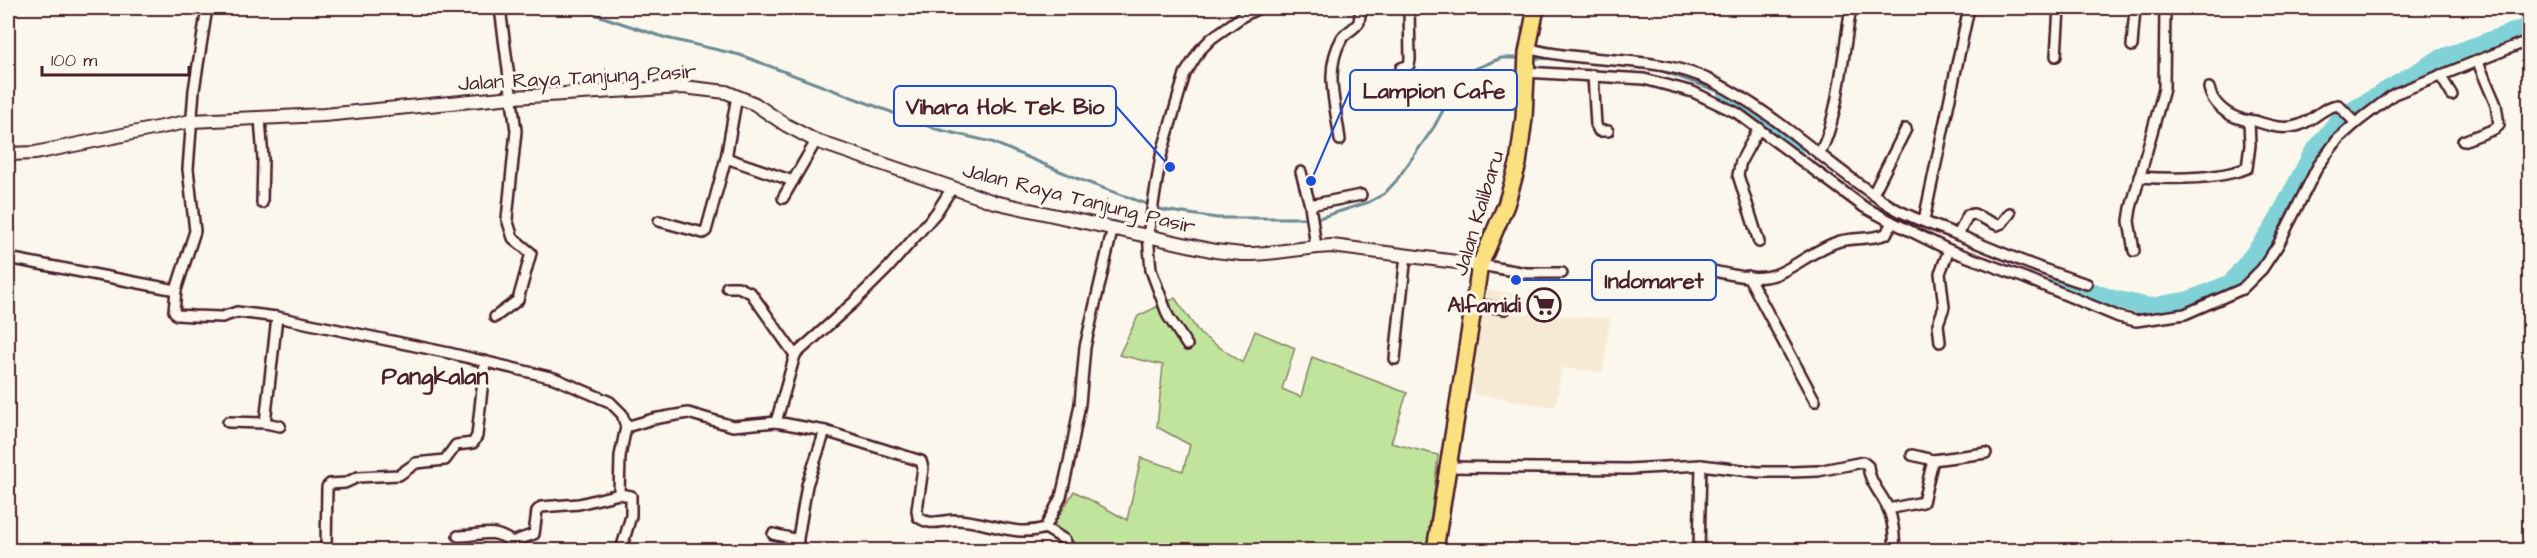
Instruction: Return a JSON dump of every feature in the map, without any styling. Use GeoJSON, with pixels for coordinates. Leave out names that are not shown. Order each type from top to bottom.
{"type":"FeatureCollection","features":[{"type":"Feature","properties":{"kind":"main road","name":"Jalan Kalibaru"},"geometry":{"type":"LineString","coordinates":[[1435,550],[1480,264],[1506,205],[1518,164],[1524,118],[1526,60],[1536,8]]}},
{"type":"Feature","properties":{"kind":"street"},"geometry":{"type":"LineString","coordinates":[[207,8],[191,122],[188,169],[195,231],[176,292],[174,311],[177,315],[222,316],[237,312],[277,317],[554,378],[605,399],[620,410],[626,427],[620,456],[619,494]]}},
{"type":"Feature","properties":{"kind":"street"},"geometry":{"type":"LineString","coordinates":[[495,317],[518,300],[531,253],[513,238],[507,219],[516,150],[513,98],[500,8]]}},
{"type":"Feature","properties":{"kind":"street"},"geometry":{"type":"LineString","coordinates":[[1187,345],[1168,316],[1151,270],[1149,232],[1161,156],[1185,74],[1200,50],[1212,38],[1243,16],[1259,8]]}},
{"type":"Feature","properties":{"kind":"street"},"geometry":{"type":"LineString","coordinates":[[1340,140],[1337,111],[1330,81],[1342,40],[1359,22],[1361,8]]}},
{"type":"Feature","properties":{"kind":"street"},"geometry":{"type":"LineString","coordinates":[[1397,100],[1398,75],[1401,68],[1409,64],[1410,60],[1409,8]]}},
{"type":"Feature","properties":{"kind":"street"},"geometry":{"type":"LineString","coordinates":[[1819,154],[1824,147],[1832,117],[1851,8]]}},
{"type":"Feature","properties":{"kind":"street"},"geometry":{"type":"LineString","coordinates":[[1924,220],[1969,8]]}},
{"type":"Feature","properties":{"kind":"street"},"geometry":{"type":"LineString","coordinates":[[2056,56],[2060,8]]}},
{"type":"Feature","properties":{"kind":"street"},"geometry":{"type":"LineString","coordinates":[[2133,46],[2135,8]]}},
{"type":"Feature","properties":{"kind":"street"},"geometry":{"type":"LineString","coordinates":[[2134,252],[2129,221],[2164,89],[2165,8]]}},
{"type":"Feature","properties":{"kind":"street"},"geometry":{"type":"LineString","coordinates":[[1526,60],[1593,75],[1644,79],[1693,92],[1717,102],[1759,128],[1864,207],[1892,222],[1949,250],[2136,321],[2185,314],[2242,289],[2262,269],[2294,216],[2318,166],[2338,139],[2350,116],[2394,94],[2529,40]]}},
{"type":"Feature","properties":{"kind":"street"},"geometry":{"type":"LineString","coordinates":[[1526,60],[1555,56],[1652,63],[1716,82],[1774,119],[1893,207],[2056,274],[2087,284]]}},
{"type":"Feature","properties":{"kind":"street"},"geometry":{"type":"LineString","coordinates":[[2463,141],[2495,129],[2499,125],[2496,105],[2477,60]]}},
{"type":"Feature","properties":{"kind":"street"},"geometry":{"type":"LineString","coordinates":[[1593,75],[1596,125],[1599,131],[1608,131]]}},
{"type":"Feature","properties":{"kind":"street"},"geometry":{"type":"LineString","coordinates":[[2440,75],[2452,95]]}},
{"type":"Feature","properties":{"kind":"street","name":"Jalan Raya Tanjung Pasir"},"geometry":{"type":"LineString","coordinates":[[8,154],[35,153],[191,122],[684,87],[726,92],[737,96],[755,104],[786,125],[816,141],[994,202],[1113,227],[1149,232],[1242,255],[1268,255],[1332,246],[1480,264]]}},
{"type":"Feature","properties":{"kind":"street"},"geometry":{"type":"LineString","coordinates":[[2208,88],[2213,100],[2226,113],[2241,120],[2267,126],[2293,127],[2331,106],[2338,105],[2350,116]]}},
{"type":"Feature","properties":{"kind":"street"},"geometry":{"type":"LineString","coordinates":[[659,221],[703,233],[706,231],[726,158],[737,96]]}},
{"type":"Feature","properties":{"kind":"street"},"geometry":{"type":"LineString","coordinates":[[260,118],[263,159],[262,203]]}},
{"type":"Feature","properties":{"kind":"street"},"geometry":{"type":"LineString","coordinates":[[2139,177],[2165,179],[2216,175],[2247,168],[2250,146],[2248,120]]}},
{"type":"Feature","properties":{"kind":"street"},"geometry":{"type":"LineString","coordinates":[[1759,128],[1741,161],[1738,174],[1759,242]]}},
{"type":"Feature","properties":{"kind":"street"},"geometry":{"type":"LineString","coordinates":[[1873,194],[1906,129]]}},
{"type":"Feature","properties":{"kind":"street"},"geometry":{"type":"LineString","coordinates":[[783,198],[816,141]]}},
{"type":"Feature","properties":{"kind":"street"},"geometry":{"type":"LineString","coordinates":[[726,158],[793,181]]}},
{"type":"Feature","properties":{"kind":"street"},"geometry":{"type":"LineString","coordinates":[[1301,172],[1316,247]]}},
{"type":"Feature","properties":{"kind":"street"},"geometry":{"type":"LineString","coordinates":[[776,422],[795,355],[888,268],[936,213],[952,188]]}},
{"type":"Feature","properties":{"kind":"street"},"geometry":{"type":"LineString","coordinates":[[1310,209],[1361,195]]}},
{"type":"Feature","properties":{"kind":"street"},"geometry":{"type":"LineString","coordinates":[[1958,235],[1968,215],[1974,214],[1997,225],[2002,224],[2010,213]]}},
{"type":"Feature","properties":{"kind":"street"},"geometry":{"type":"LineString","coordinates":[[1698,268],[1748,276],[1775,275],[1820,249],[1840,241],[1882,236],[1886,234],[1892,222]]}},
{"type":"Feature","properties":{"kind":"street"},"geometry":{"type":"LineString","coordinates":[[1046,528],[1061,497],[1069,462],[1080,404],[1085,346],[1113,227]]}},
{"type":"Feature","properties":{"kind":"street"},"geometry":{"type":"LineString","coordinates":[[1940,342],[1938,324],[1944,307],[1941,273],[1949,250]]}},
{"type":"Feature","properties":{"kind":"street"},"geometry":{"type":"LineString","coordinates":[[1395,359],[1406,255]]}},
{"type":"Feature","properties":{"kind":"street"},"geometry":{"type":"LineString","coordinates":[[8,258],[176,292]]}},
{"type":"Feature","properties":{"kind":"street"},"geometry":{"type":"LineString","coordinates":[[1480,264],[1526,273],[1562,273]]}},
{"type":"Feature","properties":{"kind":"street"},"geometry":{"type":"LineString","coordinates":[[1748,276],[1815,401]]}},
{"type":"Feature","properties":{"kind":"street"},"geometry":{"type":"LineString","coordinates":[[727,287],[744,288],[751,293],[795,355]]}},
{"type":"Feature","properties":{"kind":"street"},"geometry":{"type":"LineString","coordinates":[[1474,304],[1505,309]]}},
{"type":"Feature","properties":{"kind":"street"},"geometry":{"type":"LineString","coordinates":[[265,423],[277,317]]}},
{"type":"Feature","properties":{"kind":"street"},"geometry":{"type":"LineString","coordinates":[[326,550],[328,485],[348,482],[358,477],[399,475],[416,463],[445,460],[456,445],[473,443],[477,436],[485,361]]}},
{"type":"Feature","properties":{"kind":"street"},"geometry":{"type":"LineString","coordinates":[[626,427],[653,419],[688,413],[733,426],[776,422],[825,432],[921,461],[923,468],[916,510],[918,518],[923,521],[934,523],[956,520],[1023,532],[1046,528],[1065,540],[1069,550]]}},
{"type":"Feature","properties":{"kind":"street"},"geometry":{"type":"LineString","coordinates":[[228,422],[265,423],[280,426]]}},
{"type":"Feature","properties":{"kind":"street"},"geometry":{"type":"LineString","coordinates":[[796,550],[807,485],[825,432]]}},
{"type":"Feature","properties":{"kind":"street"},"geometry":{"type":"LineString","coordinates":[[1912,455],[1933,460],[1986,453]]}},
{"type":"Feature","properties":{"kind":"street"},"geometry":{"type":"LineString","coordinates":[[1888,509],[1923,502],[1933,460]]}},
{"type":"Feature","properties":{"kind":"street"},"geometry":{"type":"LineString","coordinates":[[1448,467],[1628,469],[1701,465],[1758,472],[1791,472],[1818,471],[1863,462],[1868,466],[1869,475],[1893,522],[1895,550]]}},
{"type":"Feature","properties":{"kind":"street"},"geometry":{"type":"LineString","coordinates":[[1699,550],[1701,465]]}},
{"type":"Feature","properties":{"kind":"street"},"geometry":{"type":"LineString","coordinates":[[505,550],[512,542],[534,534],[537,511],[541,507],[579,504],[619,494],[631,496],[631,510],[621,550]]}},
{"type":"Feature","properties":{"kind":"street"},"geometry":{"type":"LineString","coordinates":[[458,536],[491,532],[502,534],[512,542]]}},
{"type":"Feature","properties":{"kind":"street"},"geometry":{"type":"LineString","coordinates":[[773,534],[798,540]]}},
{"type":"Feature","properties":{"kind":"shaded area"},"geometry":{"type":"Polygon","coordinates":[[[1483,289],[1516,294],[1514,314],[1610,318],[1603,372],[1562,368],[1555,407],[1474,394],[1468,371],[1483,289]]]}},
{"type":"Feature","properties":{"kind":"green space"},"geometry":{"type":"Polygon","coordinates":[[[1175,298],[1200,334],[1243,363],[1255,331],[1295,348],[1282,389],[1301,397],[1312,357],[1407,393],[1391,443],[1438,455],[1428,550],[1082,550],[1054,524],[1074,491],[1127,520],[1141,458],[1183,471],[1190,445],[1157,427],[1163,365],[1119,355],[1138,316],[1175,298]]]}},
{"type":"Feature","properties":{"kind":"waterway"},"geometry":{"type":"LineString","coordinates":[[585,8],[597,15],[666,38],[740,55],[936,129],[992,142],[1081,180],[1163,210],[1217,218],[1319,218],[1369,202],[1384,194],[1396,181],[1434,127],[1447,103],[1475,69],[1501,58],[1522,58]]}},
{"type":"Feature","properties":{"kind":"waterway"},"geometry":{"type":"LineString","coordinates":[[2057,278],[2109,298],[2150,307],[2189,300],[2231,283],[2272,230],[2312,154],[2340,118],[2439,59],[2530,26]]}},
{"type":"Feature","properties":{"kind":"waterway"},"geometry":{"type":"LineString","coordinates":[[1532,58],[1561,59]]}},
{"type":"Feature","properties":{"kind":"waterway"},"geometry":{"type":"LineString","coordinates":[[1654,68],[1726,94]]}},
{"type":"Feature","properties":{"kind":"waterway"},"geometry":{"type":"LineString","coordinates":[[1726,94],[1800,144]]}},
{"type":"Feature","properties":{"kind":"place","name":"Vihara Hok Tek Bio"},"geometry":{"type":"Point","coordinates":[1170,167]}},
{"type":"Feature","properties":{"kind":"place","name":"Lampion Cafe"},"geometry":{"type":"Point","coordinates":[1311,181]}},
{"type":"Feature","properties":{"kind":"place","name":"Indomaret"},"geometry":{"type":"Point","coordinates":[1516,280]}},
{"type":"Feature","properties":{"kind":"place","name":"Alfamidi"},"geometry":{"type":"Point","coordinates":[1544,305]}},
{"type":"Feature","properties":{"kind":"district","name":"Pangkalan"},"geometry":{"type":"Point","coordinates":[435,376]}}]}
